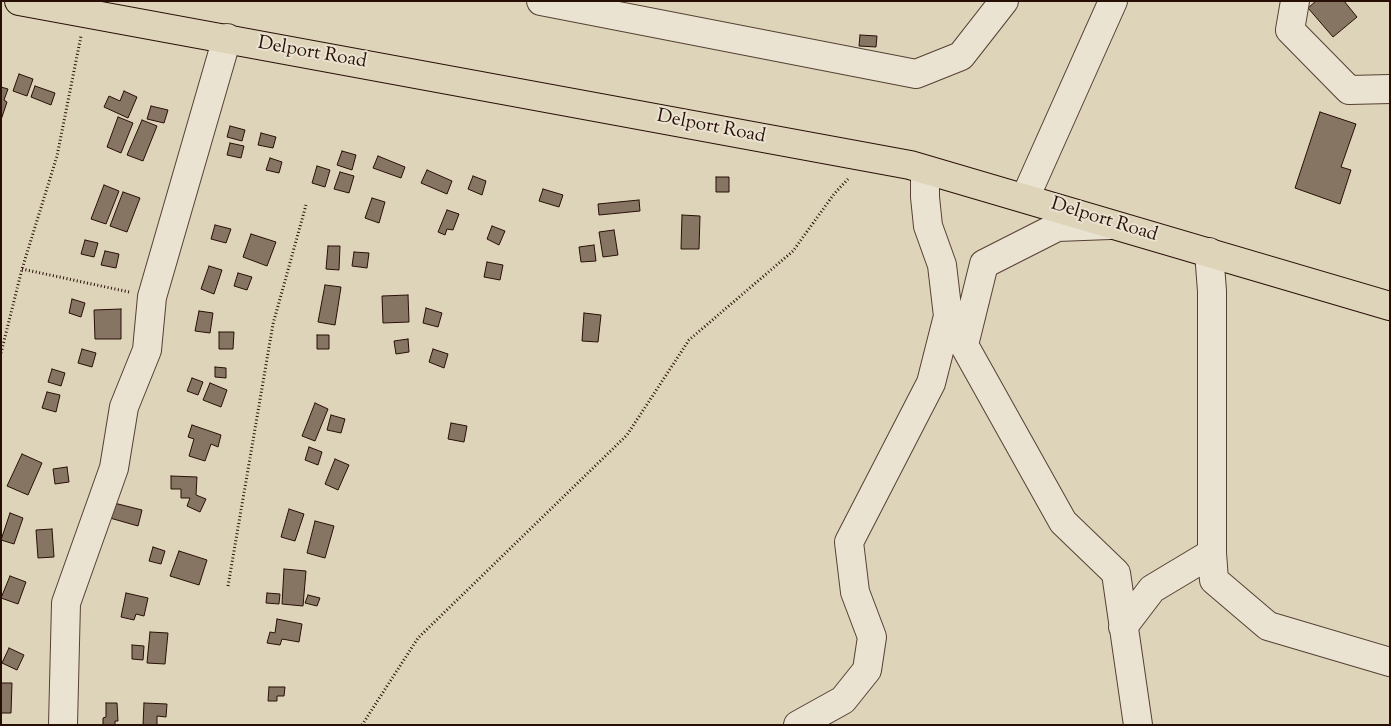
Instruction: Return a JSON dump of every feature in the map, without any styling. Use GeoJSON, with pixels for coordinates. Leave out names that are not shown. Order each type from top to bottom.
{"type":"FeatureCollection","features":[{"type":"Feature","properties":{"kind":"main road","name":"Delport Road"},"geometry":{"type":"LineString","coordinates":[[19,1],[910,165],[1390,306]]}},
{"type":"Feature","properties":{"kind":"street"},"geometry":{"type":"LineString","coordinates":[[541,1],[916,74],[961,56],[1004,1]]}},
{"type":"Feature","properties":{"kind":"street"},"geometry":{"type":"LineString","coordinates":[[1025,198],[1113,1]]}},
{"type":"Feature","properties":{"kind":"street"},"geometry":{"type":"LineString","coordinates":[[1295,1],[1290,30],[1349,90],[1390,89]]}},
{"type":"Feature","properties":{"kind":"street"},"geometry":{"type":"LineString","coordinates":[[62,725],[66,602],[114,468],[124,406],[147,350],[152,297],[227,38]]}},
{"type":"Feature","properties":{"kind":"street"},"geometry":{"type":"LineString","coordinates":[[798,725],[843,700],[867,670],[872,637],[855,592],[848,542],[931,383],[948,316],[942,266],[928,226],[925,170]]}},
{"type":"Feature","properties":{"kind":"street"},"geometry":{"type":"LineString","coordinates":[[1114,225],[1057,228],[984,264],[964,345],[1063,522],[1116,573],[1138,725]]}},
{"type":"Feature","properties":{"kind":"street"},"geometry":{"type":"LineString","coordinates":[[1209,252],[1212,291],[1212,553],[1214,580],[1268,626],[1390,662]]}},
{"type":"Feature","properties":{"kind":"street"},"geometry":{"type":"LineString","coordinates":[[1123,628],[1152,589],[1212,553]]}},
{"type":"Feature","properties":{"kind":"path"},"geometry":{"type":"LineString","coordinates":[[1,352],[22,269],[57,156],[86,14]]}},
{"type":"Feature","properties":{"kind":"path"},"geometry":{"type":"LineString","coordinates":[[362,725],[418,638],[627,435],[689,340],[793,251],[834,194],[869,157]]}},
{"type":"Feature","properties":{"kind":"path"},"geometry":{"type":"LineString","coordinates":[[228,586],[273,324],[306,205]]}},
{"type":"Feature","properties":{"kind":"path"},"geometry":{"type":"LineString","coordinates":[[22,269],[152,297]]}},
{"type":"Feature","properties":{"kind":"building"},"geometry":{"type":"Polygon","coordinates":[[[1316,1],[1344,1],[1357,17],[1333,37],[1308,8],[1316,1]]]}},
{"type":"Feature","properties":{"kind":"building"},"geometry":{"type":"Polygon","coordinates":[[[860,35],[877,36],[876,47],[859,46],[860,35]]]}},
{"type":"Feature","properties":{"kind":"building"},"geometry":{"type":"Polygon","coordinates":[[[19,74],[33,79],[27,96],[13,91],[19,74]]]}},
{"type":"Feature","properties":{"kind":"building"},"geometry":{"type":"Polygon","coordinates":[[[35,86],[55,93],[51,105],[31,97],[35,86]]]}},
{"type":"Feature","properties":{"kind":"building"},"geometry":{"type":"Polygon","coordinates":[[[1,87],[8,89],[4,100],[7,102],[1,120],[1,87]]]}},
{"type":"Feature","properties":{"kind":"building"},"geometry":{"type":"Polygon","coordinates":[[[124,91],[137,97],[128,118],[104,107],[109,96],[120,101],[124,91]]]}},
{"type":"Feature","properties":{"kind":"building"},"geometry":{"type":"Polygon","coordinates":[[[151,106],[168,110],[164,123],[147,119],[151,106]]]}},
{"type":"Feature","properties":{"kind":"building"},"geometry":{"type":"Polygon","coordinates":[[[1320,112],[1356,124],[1341,167],[1351,170],[1340,204],[1295,188],[1320,112]]]}},
{"type":"Feature","properties":{"kind":"building"},"geometry":{"type":"Polygon","coordinates":[[[118,117],[133,123],[121,153],[107,147],[118,117]]]}},
{"type":"Feature","properties":{"kind":"building"},"geometry":{"type":"Polygon","coordinates":[[[142,120],[157,126],[143,161],[127,155],[142,120]]]}},
{"type":"Feature","properties":{"kind":"building"},"geometry":{"type":"Polygon","coordinates":[[[230,126],[245,130],[242,141],[227,137],[230,126]]]}},
{"type":"Feature","properties":{"kind":"building"},"geometry":{"type":"Polygon","coordinates":[[[261,133],[276,137],[273,148],[258,145],[261,133]]]}},
{"type":"Feature","properties":{"kind":"building"},"geometry":{"type":"Polygon","coordinates":[[[230,143],[244,146],[241,158],[227,155],[230,143]]]}},
{"type":"Feature","properties":{"kind":"building"},"geometry":{"type":"Polygon","coordinates":[[[342,151],[356,155],[352,170],[337,165],[342,151]]]}},
{"type":"Feature","properties":{"kind":"building"},"geometry":{"type":"Polygon","coordinates":[[[378,156],[405,167],[401,178],[373,168],[378,156]]]}},
{"type":"Feature","properties":{"kind":"building"},"geometry":{"type":"Polygon","coordinates":[[[270,158],[282,162],[279,173],[266,170],[270,158]]]}},
{"type":"Feature","properties":{"kind":"building"},"geometry":{"type":"Polygon","coordinates":[[[317,166],[330,170],[325,187],[312,183],[317,166]]]}},
{"type":"Feature","properties":{"kind":"building"},"geometry":{"type":"Polygon","coordinates":[[[427,170],[452,181],[447,194],[421,183],[427,170]]]}},
{"type":"Feature","properties":{"kind":"building"},"geometry":{"type":"Polygon","coordinates":[[[340,172],[354,176],[349,193],[334,189],[340,172]]]}},
{"type":"Feature","properties":{"kind":"building"},"geometry":{"type":"Polygon","coordinates":[[[473,176],[486,181],[482,195],[468,189],[473,176]]]}},
{"type":"Feature","properties":{"kind":"building"},"geometry":{"type":"Polygon","coordinates":[[[716,177],[729,177],[729,192],[716,192],[716,177]]]}},
{"type":"Feature","properties":{"kind":"building"},"geometry":{"type":"Polygon","coordinates":[[[104,185],[119,191],[106,224],[91,219],[104,185]]]}},
{"type":"Feature","properties":{"kind":"building"},"geometry":{"type":"Polygon","coordinates":[[[543,189],[563,195],[559,207],[539,201],[543,189]]]}},
{"type":"Feature","properties":{"kind":"building"},"geometry":{"type":"Polygon","coordinates":[[[123,192],[140,198],[127,232],[110,226],[123,192]]]}},
{"type":"Feature","properties":{"kind":"building"},"geometry":{"type":"Polygon","coordinates":[[[372,198],[385,202],[379,223],[365,218],[372,198]]]}},
{"type":"Feature","properties":{"kind":"building"},"geometry":{"type":"Polygon","coordinates":[[[639,200],[640,211],[599,215],[598,204],[639,200]]]}},
{"type":"Feature","properties":{"kind":"building"},"geometry":{"type":"Polygon","coordinates":[[[447,210],[459,214],[453,230],[447,229],[445,235],[438,232],[447,210]]]}},
{"type":"Feature","properties":{"kind":"building"},"geometry":{"type":"Polygon","coordinates":[[[682,215],[700,216],[699,249],[681,249],[682,215]]]}},
{"type":"Feature","properties":{"kind":"building"},"geometry":{"type":"Polygon","coordinates":[[[215,225],[231,229],[226,243],[211,239],[215,225]]]}},
{"type":"Feature","properties":{"kind":"building"},"geometry":{"type":"Polygon","coordinates":[[[492,226],[505,231],[499,245],[487,239],[492,226]]]}},
{"type":"Feature","properties":{"kind":"building"},"geometry":{"type":"Polygon","coordinates":[[[614,230],[618,255],[603,257],[599,232],[614,230]]]}},
{"type":"Feature","properties":{"kind":"building"},"geometry":{"type":"Polygon","coordinates":[[[251,234],[276,242],[267,266],[243,257],[251,234]]]}},
{"type":"Feature","properties":{"kind":"building"},"geometry":{"type":"Polygon","coordinates":[[[85,240],[98,243],[94,257],[81,254],[85,240]]]}},
{"type":"Feature","properties":{"kind":"building"},"geometry":{"type":"Polygon","coordinates":[[[594,245],[596,261],[581,262],[579,247],[594,245]]]}},
{"type":"Feature","properties":{"kind":"building"},"geometry":{"type":"Polygon","coordinates":[[[328,246],[340,246],[339,270],[326,269],[328,246]]]}},
{"type":"Feature","properties":{"kind":"building"},"geometry":{"type":"Polygon","coordinates":[[[105,251],[119,254],[116,268],[101,265],[105,251]]]}},
{"type":"Feature","properties":{"kind":"building"},"geometry":{"type":"Polygon","coordinates":[[[354,252],[369,253],[367,268],[352,266],[354,252]]]}},
{"type":"Feature","properties":{"kind":"building"},"geometry":{"type":"Polygon","coordinates":[[[487,262],[503,265],[500,280],[484,277],[487,262]]]}},
{"type":"Feature","properties":{"kind":"building"},"geometry":{"type":"Polygon","coordinates":[[[209,266],[222,270],[214,294],[201,289],[209,266]]]}},
{"type":"Feature","properties":{"kind":"building"},"geometry":{"type":"Polygon","coordinates":[[[238,273],[252,277],[247,290],[234,286],[238,273]]]}},
{"type":"Feature","properties":{"kind":"building"},"geometry":{"type":"Polygon","coordinates":[[[325,285],[341,287],[335,325],[318,322],[325,285]]]}},
{"type":"Feature","properties":{"kind":"building"},"geometry":{"type":"Polygon","coordinates":[[[408,295],[409,322],[383,323],[382,296],[408,295]]]}},
{"type":"Feature","properties":{"kind":"building"},"geometry":{"type":"Polygon","coordinates":[[[72,299],[85,303],[81,317],[69,313],[72,299]]]}},
{"type":"Feature","properties":{"kind":"building"},"geometry":{"type":"Polygon","coordinates":[[[426,308],[442,313],[438,327],[423,323],[426,308]]]}},
{"type":"Feature","properties":{"kind":"building"},"geometry":{"type":"Polygon","coordinates":[[[121,309],[121,339],[95,339],[94,310],[121,309]]]}},
{"type":"Feature","properties":{"kind":"building"},"geometry":{"type":"Polygon","coordinates":[[[199,311],[213,313],[210,333],[195,331],[199,311]]]}},
{"type":"Feature","properties":{"kind":"building"},"geometry":{"type":"Polygon","coordinates":[[[584,313],[601,315],[598,342],[582,341],[584,313]]]}},
{"type":"Feature","properties":{"kind":"building"},"geometry":{"type":"Polygon","coordinates":[[[219,332],[234,332],[233,349],[219,349],[219,332]]]}},
{"type":"Feature","properties":{"kind":"building"},"geometry":{"type":"Polygon","coordinates":[[[317,335],[329,335],[329,349],[317,349],[317,335]]]}},
{"type":"Feature","properties":{"kind":"building"},"geometry":{"type":"Polygon","coordinates":[[[408,339],[409,352],[396,354],[394,341],[408,339]]]}},
{"type":"Feature","properties":{"kind":"building"},"geometry":{"type":"Polygon","coordinates":[[[82,349],[96,353],[92,367],[78,363],[82,349]]]}},
{"type":"Feature","properties":{"kind":"building"},"geometry":{"type":"Polygon","coordinates":[[[433,349],[448,354],[444,368],[429,362],[433,349]]]}},
{"type":"Feature","properties":{"kind":"building"},"geometry":{"type":"Polygon","coordinates":[[[215,367],[226,368],[226,378],[215,377],[215,367]]]}},
{"type":"Feature","properties":{"kind":"building"},"geometry":{"type":"Polygon","coordinates":[[[52,369],[65,373],[61,386],[48,382],[52,369]]]}},
{"type":"Feature","properties":{"kind":"building"},"geometry":{"type":"Polygon","coordinates":[[[192,378],[203,382],[198,395],[187,391],[192,378]]]}},
{"type":"Feature","properties":{"kind":"building"},"geometry":{"type":"Polygon","coordinates":[[[210,383],[227,390],[221,407],[203,400],[210,383]]]}},
{"type":"Feature","properties":{"kind":"building"},"geometry":{"type":"Polygon","coordinates":[[[47,392],[60,395],[56,412],[42,408],[47,392]]]}},
{"type":"Feature","properties":{"kind":"building"},"geometry":{"type":"Polygon","coordinates":[[[315,403],[328,409],[315,441],[302,436],[315,403]]]}},
{"type":"Feature","properties":{"kind":"building"},"geometry":{"type":"Polygon","coordinates":[[[331,415],[345,419],[341,433],[327,430],[331,415]]]}},
{"type":"Feature","properties":{"kind":"building"},"geometry":{"type":"Polygon","coordinates":[[[451,423],[467,426],[464,442],[448,439],[451,423]]]}},
{"type":"Feature","properties":{"kind":"building"},"geometry":{"type":"Polygon","coordinates":[[[192,425],[221,435],[218,447],[211,444],[205,461],[189,456],[194,439],[188,437],[192,425]]]}},
{"type":"Feature","properties":{"kind":"building"},"geometry":{"type":"Polygon","coordinates":[[[309,447],[322,452],[318,465],[305,460],[309,447]]]}},
{"type":"Feature","properties":{"kind":"building"},"geometry":{"type":"Polygon","coordinates":[[[22,454],[42,463],[28,495],[7,486],[22,454]]]}},
{"type":"Feature","properties":{"kind":"building"},"geometry":{"type":"Polygon","coordinates":[[[335,459],[349,465],[338,490],[325,484],[335,459]]]}},
{"type":"Feature","properties":{"kind":"building"},"geometry":{"type":"Polygon","coordinates":[[[67,467],[69,482],[55,484],[53,469],[67,467]]]}},
{"type":"Feature","properties":{"kind":"building"},"geometry":{"type":"Polygon","coordinates":[[[171,476],[197,477],[196,495],[206,499],[200,512],[187,506],[190,498],[181,498],[181,489],[171,489],[171,476]]]}},
{"type":"Feature","properties":{"kind":"building"},"geometry":{"type":"Polygon","coordinates":[[[114,503],[142,510],[138,526],[110,518],[114,503]]]}},
{"type":"Feature","properties":{"kind":"building"},"geometry":{"type":"Polygon","coordinates":[[[289,509],[304,514],[295,541],[281,537],[289,509]]]}},
{"type":"Feature","properties":{"kind":"building"},"geometry":{"type":"Polygon","coordinates":[[[10,513],[23,518],[14,544],[1,540],[10,513]]]}},
{"type":"Feature","properties":{"kind":"building"},"geometry":{"type":"Polygon","coordinates":[[[315,521],[334,526],[325,558],[307,553],[315,521]]]}},
{"type":"Feature","properties":{"kind":"building"},"geometry":{"type":"Polygon","coordinates":[[[52,529],[54,557],[38,558],[36,530],[52,529]]]}},
{"type":"Feature","properties":{"kind":"building"},"geometry":{"type":"Polygon","coordinates":[[[153,547],[165,551],[161,564],[149,561],[153,547]]]}},
{"type":"Feature","properties":{"kind":"building"},"geometry":{"type":"Polygon","coordinates":[[[179,551],[207,560],[199,585],[170,576],[179,551]]]}},
{"type":"Feature","properties":{"kind":"building"},"geometry":{"type":"Polygon","coordinates":[[[284,569],[306,571],[303,606],[282,604],[284,569]]]}},
{"type":"Feature","properties":{"kind":"building"},"geometry":{"type":"Polygon","coordinates":[[[10,576],[26,582],[18,604],[1,598],[10,576]]]}},
{"type":"Feature","properties":{"kind":"building"},"geometry":{"type":"Polygon","coordinates":[[[126,593],[148,598],[144,616],[136,614],[134,620],[121,617],[126,593]]]}},
{"type":"Feature","properties":{"kind":"building"},"geometry":{"type":"Polygon","coordinates":[[[267,593],[280,594],[279,604],[266,603],[267,593]]]}},
{"type":"Feature","properties":{"kind":"building"},"geometry":{"type":"Polygon","coordinates":[[[308,595],[320,598],[317,606],[305,603],[308,595]]]}},
{"type":"Feature","properties":{"kind":"building"},"geometry":{"type":"Polygon","coordinates":[[[277,619],[302,624],[299,642],[282,639],[280,645],[267,643],[270,632],[275,633],[277,619]]]}},
{"type":"Feature","properties":{"kind":"building"},"geometry":{"type":"Polygon","coordinates":[[[150,632],[168,633],[165,664],[147,663],[150,632]]]}},
{"type":"Feature","properties":{"kind":"building"},"geometry":{"type":"Polygon","coordinates":[[[132,645],[144,646],[143,660],[132,659],[132,645]]]}},
{"type":"Feature","properties":{"kind":"building"},"geometry":{"type":"Polygon","coordinates":[[[9,648],[24,655],[17,670],[2,663],[9,648]]]}},
{"type":"Feature","properties":{"kind":"building"},"geometry":{"type":"Polygon","coordinates":[[[1,683],[12,683],[11,713],[1,713],[1,683]]]}},
{"type":"Feature","properties":{"kind":"building"},"geometry":{"type":"Polygon","coordinates":[[[269,687],[285,687],[284,696],[277,696],[277,701],[268,701],[269,687]]]}},
{"type":"Feature","properties":{"kind":"building"},"geometry":{"type":"Polygon","coordinates":[[[106,703],[117,703],[118,721],[115,721],[115,725],[103,725],[103,718],[106,717],[106,703]]]}},
{"type":"Feature","properties":{"kind":"building"},"geometry":{"type":"Polygon","coordinates":[[[144,703],[167,704],[166,717],[157,716],[157,725],[143,725],[144,703]]]}}]}
